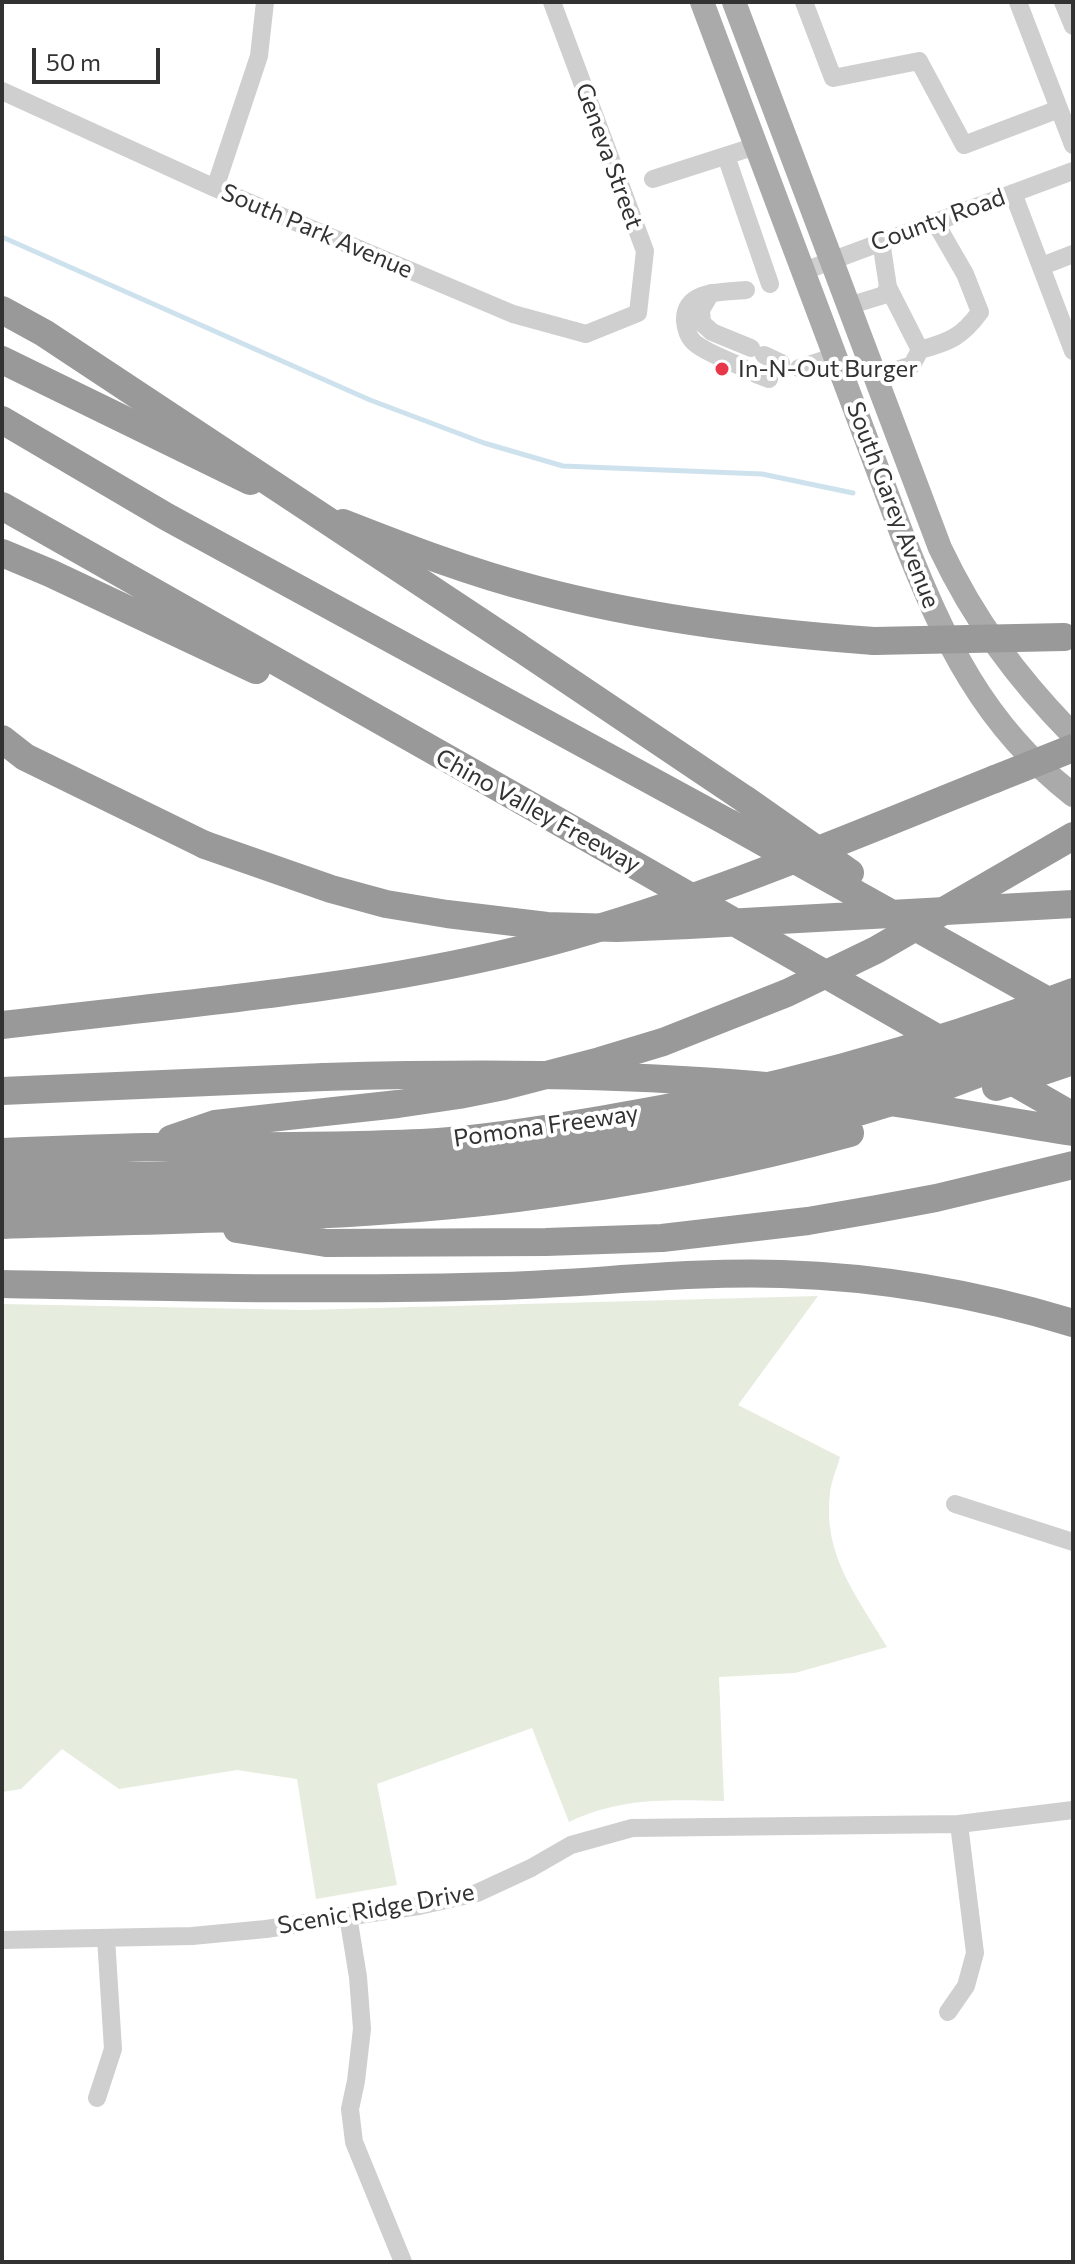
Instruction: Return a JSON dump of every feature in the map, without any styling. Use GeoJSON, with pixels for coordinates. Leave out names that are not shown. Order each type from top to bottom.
{"type":"FeatureCollection","features":[{"type":"Feature","properties":{"kind":"highway"},"geometry":{"type":"LineString","coordinates":[[2,310],[44,333],[746,800],[877,892],[937,939]]}},
{"type":"Feature","properties":{"kind":"highway"},"geometry":{"type":"LineString","coordinates":[[2,350],[92,403]]}},
{"type":"Feature","properties":{"kind":"highway"},"geometry":{"type":"LineString","coordinates":[[2,360],[340,521],[404,547],[538,590],[706,624],[790,635],[874,641],[1068,636]]}},
{"type":"Feature","properties":{"kind":"highway"},"geometry":{"type":"LineString","coordinates":[[2,420],[167,517],[1073,1014]]}},
{"type":"Feature","properties":{"kind":"highway","name":"Chino Valley Freeway"},"geometry":{"type":"LineString","coordinates":[[2,506],[1073,1116]]}},
{"type":"Feature","properties":{"kind":"highway"},"geometry":{"type":"LineString","coordinates":[[2,553],[445,759]]}},
{"type":"Feature","properties":{"kind":"highway"},"geometry":{"type":"LineString","coordinates":[[2,739],[25,757],[205,845],[331,889],[386,904],[447,914],[547,926],[617,928],[1073,904]]}},
{"type":"Feature","properties":{"kind":"highway"},"geometry":{"type":"LineString","coordinates":[[2,1025],[353,982],[422,971],[524,948],[627,919],[734,883],[1073,748]]}},
{"type":"Feature","properties":{"kind":"highway"},"geometry":{"type":"LineString","coordinates":[[148,1147],[215,1124],[398,1104],[504,1086],[663,1042],[787,993],[876,950],[1073,836]]}},
{"type":"Feature","properties":{"kind":"highway","name":"Pomona Freeway"},"geometry":{"type":"LineString","coordinates":[[2,1152],[148,1147],[338,1147],[441,1141],[554,1128],[747,1092],[818,1075],[983,1024],[1073,992]]}},
{"type":"Feature","properties":{"kind":"highway"},"geometry":{"type":"LineString","coordinates":[[2,1178],[301,1171],[444,1162],[551,1150],[790,1104],[937,1061],[1073,1014]]}},
{"type":"Feature","properties":{"kind":"highway"},"geometry":{"type":"LineString","coordinates":[[2,1202],[356,1191],[477,1182],[604,1166],[848,1115],[951,1084],[1073,1038]]}},
{"type":"Feature","properties":{"kind":"highway"},"geometry":{"type":"LineString","coordinates":[[2,1225],[334,1213],[445,1205],[652,1178],[712,1167],[879,1125],[1073,1061]]}},
{"type":"Feature","properties":{"kind":"highway"},"geometry":{"type":"LineString","coordinates":[[2,1091],[324,1077],[511,1073],[660,1078],[826,1093],[1073,1132]]}},
{"type":"Feature","properties":{"kind":"highway"},"geometry":{"type":"LineString","coordinates":[[173,1219],[326,1243],[662,1238],[748,1229],[877,1209],[1073,1165]]}},
{"type":"Feature","properties":{"kind":"highway"},"geometry":{"type":"LineString","coordinates":[[2,1284],[294,1289],[505,1286],[779,1274],[918,1286],[1019,1306],[1073,1323]]}},
{"type":"Feature","properties":{"kind":"main road","name":"South Garey Avenue"},"geometry":{"type":"LineString","coordinates":[[702,2],[938,622],[962,668],[1011,737],[1053,780],[1073,795]]}},
{"type":"Feature","properties":{"kind":"main road","name":"South Garey Avenue"},"geometry":{"type":"LineString","coordinates":[[734,2],[940,548],[977,618],[1011,667],[1073,735]]}},
{"type":"Feature","properties":{"kind":"street"},"geometry":{"type":"LineString","coordinates":[[215,188],[259,56],[265,2]]}},
{"type":"Feature","properties":{"kind":"street","name":"Geneva Street"},"geometry":{"type":"LineString","coordinates":[[552,2],[645,251],[638,313]]}},
{"type":"Feature","properties":{"kind":"street"},"geometry":{"type":"LineString","coordinates":[[804,2],[833,78],[919,61],[964,145],[1059,109]]}},
{"type":"Feature","properties":{"kind":"street"},"geometry":{"type":"LineString","coordinates":[[1018,2],[1073,145]]}},
{"type":"Feature","properties":{"kind":"street"},"geometry":{"type":"LineString","coordinates":[[1063,2],[1073,26]]}},
{"type":"Feature","properties":{"kind":"street","name":"South Park Avenue"},"geometry":{"type":"LineString","coordinates":[[2,91],[215,188],[513,314],[586,334],[638,313]]}},
{"type":"Feature","properties":{"kind":"street"},"geometry":{"type":"LineString","coordinates":[[653,179],[756,146]]}},
{"type":"Feature","properties":{"kind":"street"},"geometry":{"type":"LineString","coordinates":[[726,156],[770,284]]}},
{"type":"Feature","properties":{"kind":"street","name":"County Road"},"geometry":{"type":"LineString","coordinates":[[804,271],[1073,171]]}},
{"type":"Feature","properties":{"kind":"street"},"geometry":{"type":"LineString","coordinates":[[1013,193],[1073,351]]}},
{"type":"Feature","properties":{"kind":"street"},"geometry":{"type":"LineString","coordinates":[[752,232],[784,220]]}},
{"type":"Feature","properties":{"kind":"street"},"geometry":{"type":"LineString","coordinates":[[875,377],[912,365],[920,350],[939,345],[967,331],[980,312],[965,274],[935,222]]}},
{"type":"Feature","properties":{"kind":"street"},"geometry":{"type":"LineString","coordinates":[[881,241],[888,287],[920,350]]}},
{"type":"Feature","properties":{"kind":"street"},"geometry":{"type":"LineString","coordinates":[[1042,266],[1073,254]]}},
{"type":"Feature","properties":{"kind":"street"},"geometry":{"type":"LineString","coordinates":[[848,306],[884,295],[888,287]]}},
{"type":"Feature","properties":{"kind":"street"},"geometry":{"type":"LineString","coordinates":[[746,290],[700,296],[688,307],[685,321],[690,338],[703,348],[756,373]]}},
{"type":"Feature","properties":{"kind":"street"},"geometry":{"type":"LineString","coordinates":[[711,293],[701,310],[702,323],[712,332],[765,355]]}},
{"type":"Feature","properties":{"kind":"street"},"geometry":{"type":"LineString","coordinates":[[799,368],[836,356]]}},
{"type":"Feature","properties":{"kind":"street"},"geometry":{"type":"LineString","coordinates":[[955,1504],[1073,1542]]}},
{"type":"Feature","properties":{"kind":"street","name":"Scenic Ridge Drive"},"geometry":{"type":"LineString","coordinates":[[2,1940],[192,1936],[266,1929],[419,1906],[477,1893],[571,1845],[632,1828],[959,1824],[1073,1810]]}},
{"type":"Feature","properties":{"kind":"street"},"geometry":{"type":"LineString","coordinates":[[948,2012],[966,1986],[975,1953],[959,1824]]}},
{"type":"Feature","properties":{"kind":"street"},"geometry":{"type":"LineString","coordinates":[[348,1916],[358,1977],[362,2029],[350,2109],[354,2142],[403,2262]]}},
{"type":"Feature","properties":{"kind":"street"},"geometry":{"type":"LineString","coordinates":[[97,2098],[113,2049],[106,1938]]}},
{"type":"Feature","properties":{"kind":"shaded area"},"geometry":{"type":"Polygon","coordinates":[[[818,1296],[738,1405],[840,1457],[830,1493],[831,1536],[854,1593],[887,1647],[795,1673],[719,1677],[724,1801],[626,1804],[569,1822],[532,1728],[377,1784],[397,1885],[316,1899],[297,1779],[237,1770],[119,1789],[62,1749],[21,1789],[2,1792],[2,1304],[304,1310],[818,1296]]]}},
{"type":"Feature","properties":{"kind":"waterway"},"geometry":{"type":"LineString","coordinates":[[2,237],[370,400],[484,443],[563,466],[762,474],[853,493]]}},
{"type":"Feature","properties":{"kind":"place","name":"In-N-Out Burger"},"geometry":{"type":"Point","coordinates":[722,369]}}]}
